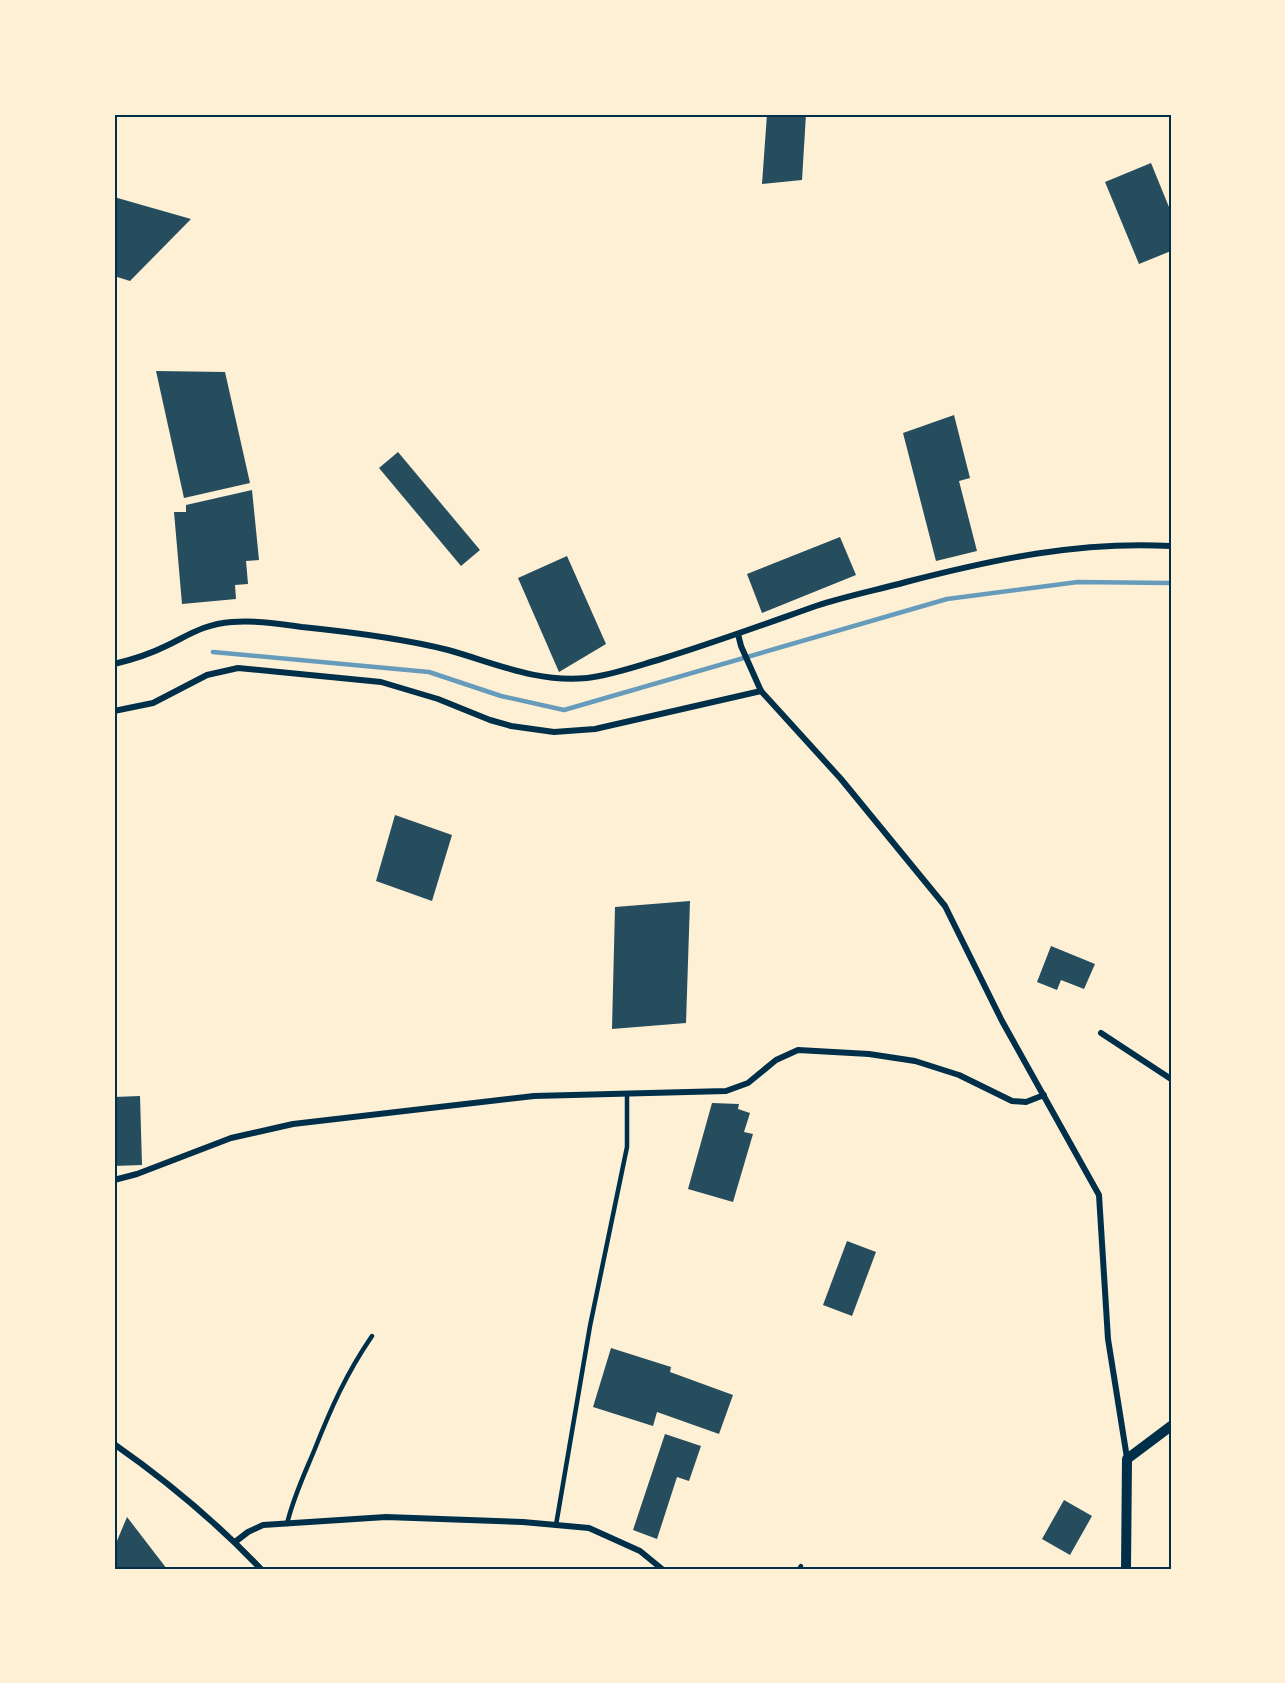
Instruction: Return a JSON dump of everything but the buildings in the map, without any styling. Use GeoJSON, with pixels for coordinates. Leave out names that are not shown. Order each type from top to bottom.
{"type":"FeatureCollection","features":[{"type":"Feature","properties":{"kind":"street"},"geometry":{"type":"LineString","coordinates":[[114,664],[167,646],[203,627],[231,622],[261,622],[394,639],[448,650],[519,673],[560,679],[585,678],[617,672],[738,634],[820,605],[1011,556],[1087,547],[1171,546]]}},
{"type":"Feature","properties":{"kind":"street"},"geometry":{"type":"LineString","coordinates":[[738,634],[753,677],[761,691],[841,779],[945,906],[1002,1021],[1099,1195],[1108,1339],[1127,1459],[1126,1569]]}},
{"type":"Feature","properties":{"kind":"street"},"geometry":{"type":"LineString","coordinates":[[114,711],[153,703],[207,675],[238,668],[381,682],[438,699],[501,723],[554,732],[595,729],[761,691]]}},
{"type":"Feature","properties":{"kind":"street"},"geometry":{"type":"LineString","coordinates":[[1101,1033],[1171,1079]]}},
{"type":"Feature","properties":{"kind":"street"},"geometry":{"type":"LineString","coordinates":[[114,1180],[137,1174],[231,1138],[272,1127],[534,1096],[726,1091],[748,1083],[776,1060],[798,1050],[869,1054],[915,1061],[959,1075],[1012,1101],[1026,1102],[1044,1095]]}},
{"type":"Feature","properties":{"kind":"street"},"geometry":{"type":"LineString","coordinates":[[1127,1459],[1171,1426]]}},
{"type":"Feature","properties":{"kind":"street"},"geometry":{"type":"LineString","coordinates":[[114,1444],[159,1475],[235,1542],[261,1569]]}},
{"type":"Feature","properties":{"kind":"street"},"geometry":{"type":"LineString","coordinates":[[235,1542],[248,1532],[263,1525],[386,1517],[556,1525],[589,1528],[614,1538],[640,1551],[662,1569]]}},
{"type":"Feature","properties":{"kind":"lane"},"geometry":{"type":"LineString","coordinates":[[556,1525],[590,1326],[627,1148],[627,1094]]}},
{"type":"Feature","properties":{"kind":"lane"},"geometry":{"type":"LineString","coordinates":[[287,1524],[292,1503],[333,1402],[372,1335]]}},
{"type":"Feature","properties":{"kind":"waterway"},"geometry":{"type":"LineString","coordinates":[[213,652],[429,672],[501,696],[564,710],[947,599],[1078,582],[1171,583]]}}]}
